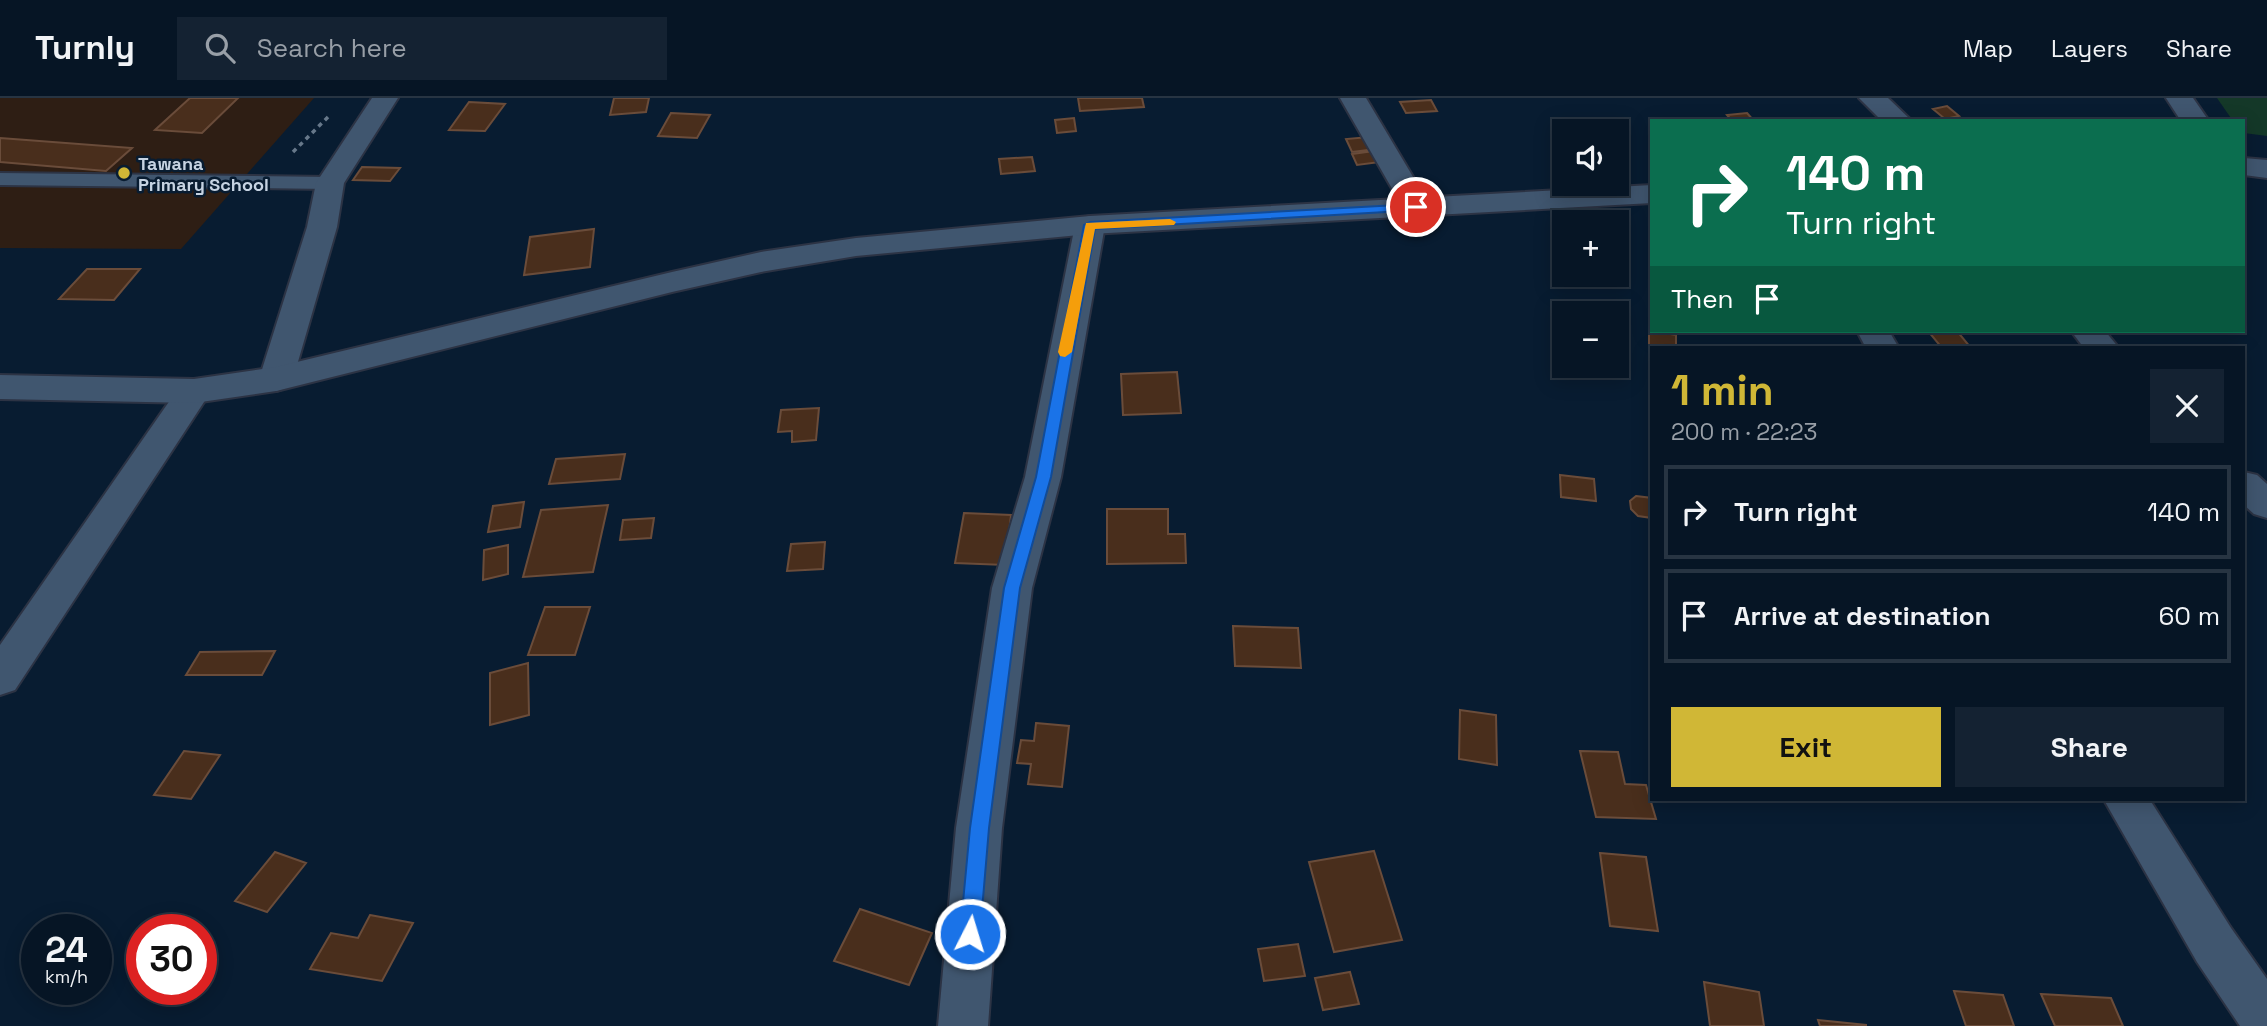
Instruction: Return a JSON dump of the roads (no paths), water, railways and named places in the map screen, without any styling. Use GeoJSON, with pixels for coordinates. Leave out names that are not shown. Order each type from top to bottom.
{"type":"FeatureCollection","features":[{"type":"Feature","properties":{"kind":"street"},"geometry":{"type":"LineString","coordinates":[[276,379],[322,227],[330,183],[385,98]]}},
{"type":"Feature","properties":{"kind":"street"},"geometry":{"type":"LineString","coordinates":[[1353,98],[1416,207]]}},
{"type":"Feature","properties":{"kind":"street"},"geometry":{"type":"LineString","coordinates":[[1872,98],[1896,119]]}},
{"type":"Feature","properties":{"kind":"street"},"geometry":{"type":"LineString","coordinates":[[2245,167],[2267,169]]}},
{"type":"Feature","properties":{"kind":"street"},"geometry":{"type":"LineString","coordinates":[[0,387],[194,391],[276,379],[761,262],[856,247],[1090,225],[1650,194]]}},
{"type":"Feature","properties":{"kind":"street"},"geometry":{"type":"LineString","coordinates":[[963,1026],[979,828],[1012,588],[1043,477],[1090,225]]}},
{"type":"Feature","properties":{"kind":"street"},"geometry":{"type":"LineString","coordinates":[[0,678],[194,391]]}},
{"type":"Feature","properties":{"kind":"street"},"geometry":{"type":"LineString","coordinates":[[2245,486],[2267,505]]}},
{"type":"Feature","properties":{"kind":"street"},"geometry":{"type":"LineString","coordinates":[[2127,801],[2214,945],[2267,1022]]}},
{"type":"Feature","properties":{"kind":"lane"},"geometry":{"type":"LineString","coordinates":[[0,179],[330,183]]}},
{"type":"Feature","properties":{"kind":"place","name":"Tawana Primary School"},"geometry":{"type":"Point","coordinates":[124,173]}}]}
